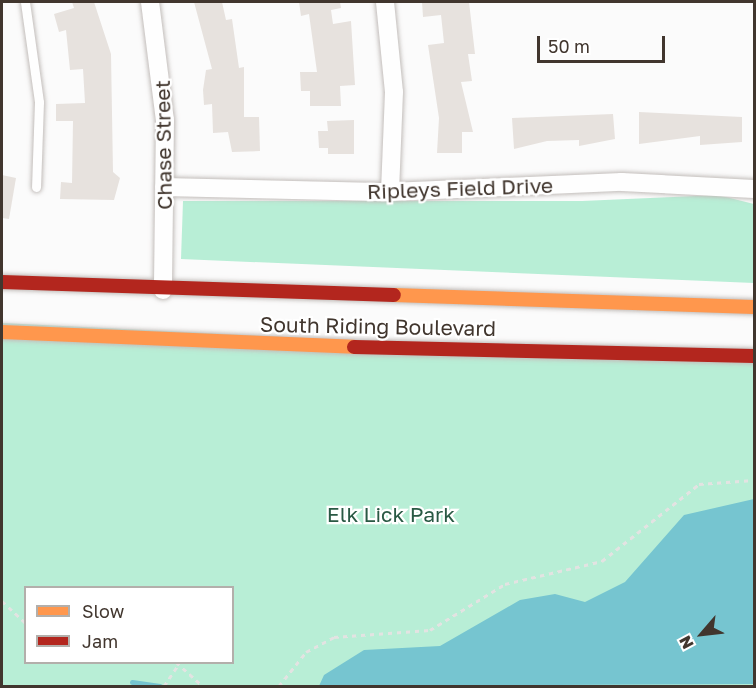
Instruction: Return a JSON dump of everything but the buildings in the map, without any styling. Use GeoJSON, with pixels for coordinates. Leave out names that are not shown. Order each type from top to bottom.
{"type":"FeatureCollection","features":[{"type":"Feature","properties":{"kind":"street","name":"Chase Street"},"geometry":{"type":"LineString","coordinates":[[150,2],[163,79],[163,290]]}},
{"type":"Feature","properties":{"kind":"street"},"geometry":{"type":"LineString","coordinates":[[385,2],[394,92],[390,192]]}},
{"type":"Feature","properties":{"kind":"street","name":"Ripleys Field Drive"},"geometry":{"type":"LineString","coordinates":[[164,187],[390,192],[621,182],[754,189]]}},
{"type":"Feature","properties":{"kind":"street","name":"South Riding Boulevard"},"geometry":{"type":"LineString","coordinates":[[2,282],[163,290],[754,307]]}},
{"type":"Feature","properties":{"kind":"street","name":"South Riding Boulevard"},"geometry":{"type":"LineString","coordinates":[[2,332],[163,342],[754,356]]}},
{"type":"Feature","properties":{"kind":"lane"},"geometry":{"type":"LineString","coordinates":[[25,2],[39,102],[36,187]]}},
{"type":"Feature","properties":{"kind":"path"},"geometry":{"type":"LineString","coordinates":[[279,687],[306,652],[334,637],[430,630],[505,584],[602,561],[699,484],[754,480]]}},
{"type":"Feature","properties":{"kind":"path"},"geometry":{"type":"LineString","coordinates":[[2,601],[24,621]]}},
{"type":"Feature","properties":{"kind":"path"},"geometry":{"type":"LineString","coordinates":[[164,685],[177,664],[203,687]]}},
{"type":"Feature","properties":{"kind":"green space"},"geometry":{"type":"Polygon","coordinates":[[[718,195],[754,204],[754,283],[181,259],[183,201],[582,201],[718,195]]]}},
{"type":"Feature","properties":{"kind":"green space","name":"Elk Lick Park"},"geometry":{"type":"Polygon","coordinates":[[[2,323],[754,360],[754,686],[2,686],[2,323]]]}},
{"type":"Feature","properties":{"kind":"water"},"geometry":{"type":"Polygon","coordinates":[[[754,499],[754,684],[319,686],[324,675],[364,650],[440,646],[520,600],[555,594],[585,602],[625,582],[684,515],[754,499]]]}},
{"type":"Feature","properties":{"kind":"waterway"},"geometry":{"type":"LineString","coordinates":[[132,682],[160,686]]}},
{"type":"Feature","properties":{"kind":"traffic: slow"},"geometry":{"type":"LineString","coordinates":[[394,295],[754,307]]}},
{"type":"Feature","properties":{"kind":"traffic: slow"},"geometry":{"type":"LineString","coordinates":[[2,332],[354,347]]}},
{"type":"Feature","properties":{"kind":"traffic: jam"},"geometry":{"type":"LineString","coordinates":[[2,282],[394,295]]}},
{"type":"Feature","properties":{"kind":"traffic: jam"},"geometry":{"type":"LineString","coordinates":[[354,347],[754,356]]}}]}
